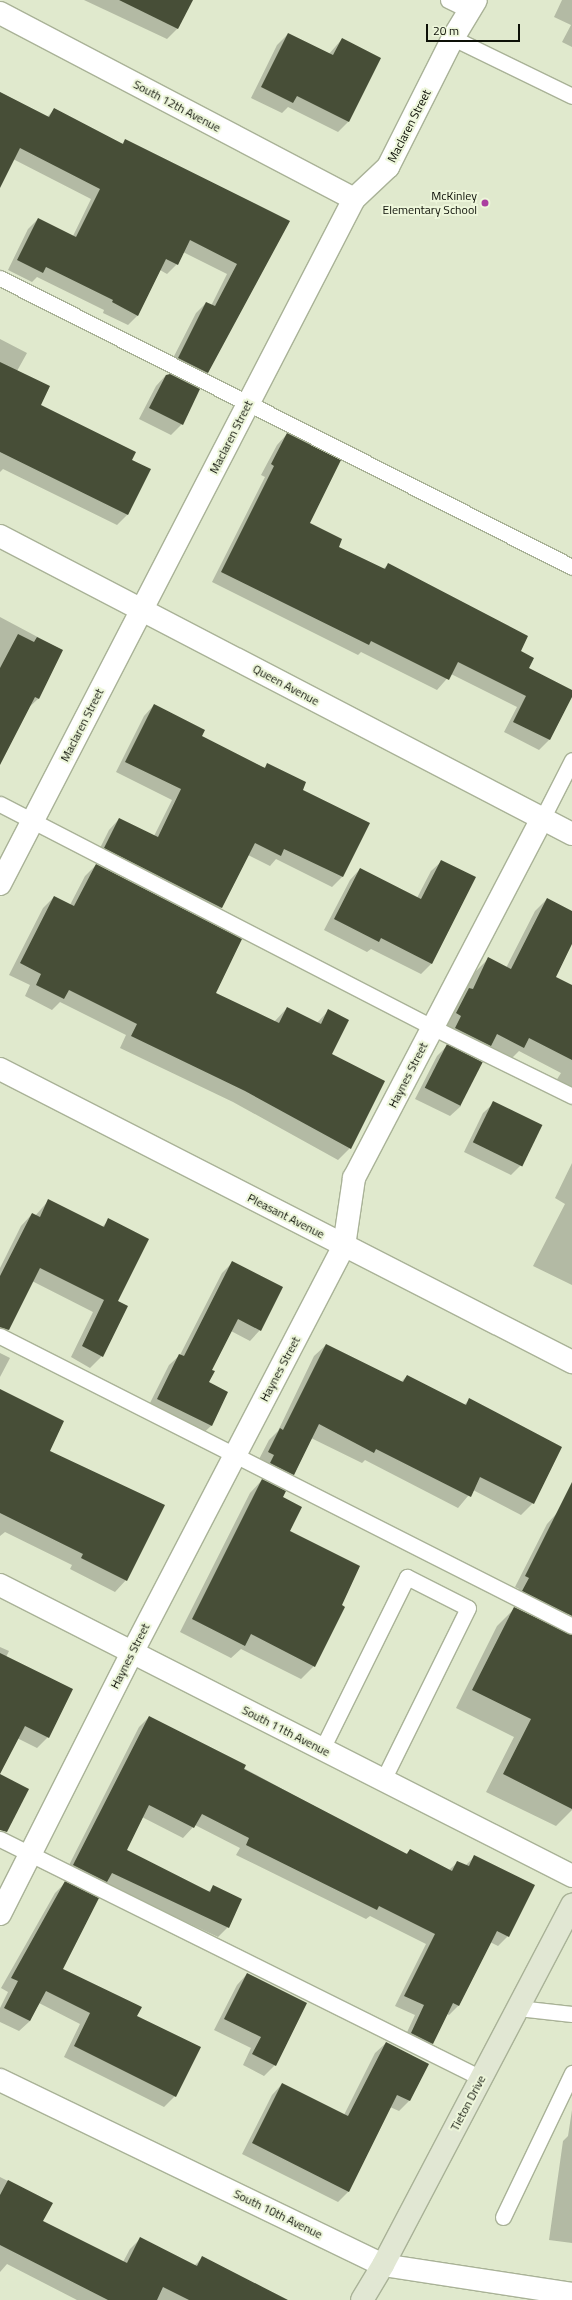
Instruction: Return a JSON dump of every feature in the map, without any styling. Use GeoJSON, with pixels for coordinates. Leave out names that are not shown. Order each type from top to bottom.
{"type":"FeatureCollection","features":[{"type":"Feature","properties":{"kind":"main road","name":"Tieton Drive"},"geometry":{"type":"LineString","coordinates":[[362,2300],[383,2265],[572,1906]]}},
{"type":"Feature","properties":{"kind":"street","name":"Maclaren Street"},"geometry":{"type":"LineString","coordinates":[[0,884],[354,199],[388,167],[453,38],[473,6]]}},
{"type":"Feature","properties":{"kind":"street","name":"South 12th Avenue"},"geometry":{"type":"LineString","coordinates":[[0,13],[354,199]]}},
{"type":"Feature","properties":{"kind":"street","name":"Queen Avenue"},"geometry":{"type":"LineString","coordinates":[[0,536],[572,834]]}},
{"type":"Feature","properties":{"kind":"street","name":"Haynes Street"},"geometry":{"type":"LineString","coordinates":[[0,1914],[132,1653],[344,1246],[354,1178],[542,819]]}},
{"type":"Feature","properties":{"kind":"street","name":"Pleasant Avenue"},"geometry":{"type":"LineString","coordinates":[[0,1069],[572,1362]]}},
{"type":"Feature","properties":{"kind":"street","name":"South 11th Avenue"},"geometry":{"type":"LineString","coordinates":[[0,1584],[132,1653],[572,1876]]}},
{"type":"Feature","properties":{"kind":"street","name":"South 10th Avenue"},"geometry":{"type":"LineString","coordinates":[[0,2080],[383,2265],[572,2294]]}},
{"type":"Feature","properties":{"kind":"lane"},"geometry":{"type":"LineString","coordinates":[[448,0],[473,6]]}},
{"type":"Feature","properties":{"kind":"lane"},"geometry":{"type":"LineString","coordinates":[[453,38],[572,96]]}},
{"type":"Feature","properties":{"kind":"lane"},"geometry":{"type":"LineString","coordinates":[[0,278],[249,402],[572,567]]}},
{"type":"Feature","properties":{"kind":"lane"},"geometry":{"type":"LineString","coordinates":[[542,819],[572,760]]}},
{"type":"Feature","properties":{"kind":"lane"},"geometry":{"type":"LineString","coordinates":[[0,804],[33,819],[432,1027],[572,1096]]}},
{"type":"Feature","properties":{"kind":"lane"},"geometry":{"type":"LineString","coordinates":[[0,1336],[572,1626]]}},
{"type":"Feature","properties":{"kind":"lane"},"geometry":{"type":"LineString","coordinates":[[322,1749],[407,1577],[468,1608],[383,1780]]}},
{"type":"Feature","properties":{"kind":"lane"},"geometry":{"type":"LineString","coordinates":[[0,1839],[481,2078]]}},
{"type":"Feature","properties":{"kind":"lane"},"geometry":{"type":"LineString","coordinates":[[518,2008],[572,2014]]}},
{"type":"Feature","properties":{"kind":"lane"},"geometry":{"type":"LineString","coordinates":[[503,2216],[572,2073]]}},
{"type":"Feature","properties":{"kind":"building"},"geometry":{"type":"Polygon","coordinates":[[[119,0],[193,0],[178,29],[119,0]]]}},
{"type":"Feature","properties":{"kind":"building"},"geometry":{"type":"Polygon","coordinates":[[[288,33],[333,55],[342,38],[381,58],[349,122],[297,96],[293,103],[261,87],[288,33]]]}},
{"type":"Feature","properties":{"kind":"building"},"geometry":{"type":"Polygon","coordinates":[[[0,92],[49,117],[54,108],[123,144],[125,139],[290,221],[208,373],[178,358],[206,302],[215,306],[237,264],[190,240],[178,265],[166,259],[138,316],[112,302],[113,300],[46,267],[43,273],[17,260],[38,218],[76,237],[100,189],[20,148],[0,188],[0,92]]]}},
{"type":"Feature","properties":{"kind":"building"},"geometry":{"type":"Polygon","coordinates":[[[0,362],[50,386],[41,405],[136,452],[132,460],[151,469],[128,515],[0,452],[0,362]]]}},
{"type":"Feature","properties":{"kind":"building"},"geometry":{"type":"Polygon","coordinates":[[[170,374],[200,389],[183,425],[149,408],[166,375],[170,374]]]}},
{"type":"Feature","properties":{"kind":"building"},"geometry":{"type":"Polygon","coordinates":[[[287,433],[341,460],[310,523],[342,539],[339,547],[385,569],[388,563],[528,636],[521,651],[534,658],[529,668],[572,690],[572,697],[550,740],[513,722],[526,696],[458,662],[449,680],[371,641],[369,645],[221,572],[274,466],[271,464],[287,433]]]}},
{"type":"Feature","properties":{"kind":"building"},"geometry":{"type":"Polygon","coordinates":[[[18,634],[34,642],[37,637],[63,650],[39,699],[35,697],[0,765],[0,668],[18,634]]]}},
{"type":"Feature","properties":{"kind":"building"},"geometry":{"type":"Polygon","coordinates":[[[154,704],[205,730],[202,736],[265,768],[267,763],[306,782],[303,790],[370,823],[343,877],[284,849],[281,856],[255,843],[222,908],[104,848],[119,818],[158,837],[181,789],[125,762],[154,704]]]}},
{"type":"Feature","properties":{"kind":"building"},"geometry":{"type":"Polygon","coordinates":[[[441,860],[476,877],[432,964],[381,938],[379,942],[334,919],[360,868],[421,899],[441,860]]]}},
{"type":"Feature","properties":{"kind":"building"},"geometry":{"type":"Polygon","coordinates":[[[96,864],[242,939],[216,993],[279,1023],[287,1007],[321,1024],[328,1009],[349,1020],[332,1054],[385,1081],[351,1149],[245,1091],[131,1036],[137,1024],[69,990],[64,999],[36,985],[41,974],[20,963],[54,896],[74,906],[96,864]]]}},
{"type":"Feature","properties":{"kind":"building"},"geometry":{"type":"Polygon","coordinates":[[[547,898],[572,911],[572,944],[556,977],[572,985],[572,1060],[529,1038],[524,1048],[497,1034],[491,1046],[455,1028],[461,1016],[456,1013],[469,988],[473,989],[488,957],[511,969],[547,898]]]}},
{"type":"Feature","properties":{"kind":"building"},"geometry":{"type":"Polygon","coordinates":[[[447,1044],[483,1062],[460,1106],[425,1088],[447,1044]]]}},
{"type":"Feature","properties":{"kind":"building"},"geometry":{"type":"Polygon","coordinates":[[[493,1101],[542,1125],[522,1166],[473,1142],[493,1101]]]}},
{"type":"Feature","properties":{"kind":"building"},"geometry":{"type":"Polygon","coordinates":[[[48,1199],[104,1227],[108,1218],[149,1239],[118,1301],[128,1306],[103,1357],[82,1346],[104,1300],[40,1268],[9,1330],[0,1327],[0,1276],[32,1213],[40,1217],[48,1199]]]}},
{"type":"Feature","properties":{"kind":"building"},"geometry":{"type":"Polygon","coordinates":[[[232,1261],[283,1287],[261,1331],[238,1319],[212,1370],[215,1371],[209,1382],[228,1392],[212,1426],[157,1399],[179,1354],[184,1356],[232,1261]]]}},
{"type":"Feature","properties":{"kind":"building"},"geometry":{"type":"Polygon","coordinates":[[[326,1344],[403,1382],[407,1375],[466,1405],[469,1398],[562,1447],[534,1504],[480,1477],[471,1497],[376,1449],[374,1453],[319,1424],[294,1475],[270,1463],[274,1455],[268,1452],[280,1428],[283,1430],[326,1344]]]}},
{"type":"Feature","properties":{"kind":"building"},"geometry":{"type":"Polygon","coordinates":[[[0,1389],[64,1421],[50,1451],[165,1505],[127,1581],[81,1558],[83,1554],[0,1513],[0,1389]]]}},
{"type":"Feature","properties":{"kind":"building"},"geometry":{"type":"Polygon","coordinates":[[[262,1479],[286,1491],[283,1497],[302,1507],[290,1531],[360,1566],[342,1605],[345,1607],[315,1667],[251,1634],[245,1646],[192,1619],[262,1479]]]}},
{"type":"Feature","properties":{"kind":"building"},"geometry":{"type":"Polygon","coordinates":[[[572,1482],[572,1616],[522,1591],[529,1578],[525,1576],[572,1482]]]}},
{"type":"Feature","properties":{"kind":"building"},"geometry":{"type":"Polygon","coordinates":[[[514,1607],[572,1635],[572,1809],[503,1774],[531,1719],[472,1690],[514,1607]]]}},
{"type":"Feature","properties":{"kind":"building"},"geometry":{"type":"Polygon","coordinates":[[[0,1653],[73,1689],[49,1738],[25,1726],[0,1774],[0,1653]]]}},
{"type":"Feature","properties":{"kind":"building"},"geometry":{"type":"Polygon","coordinates":[[[149,1716],[246,1765],[244,1769],[407,1854],[410,1849],[452,1871],[457,1861],[469,1866],[474,1855],[535,1885],[509,1937],[497,1931],[459,2006],[453,2003],[433,2044],[411,2033],[424,2005],[404,1996],[435,1934],[379,1906],[377,1910],[246,1845],[249,1838],[202,1814],[194,1828],[149,1805],[127,1850],[210,1892],[213,1885],[242,1899],[229,1928],[112,1873],[107,1882],[73,1865],[149,1716]]]}},
{"type":"Feature","properties":{"kind":"building"},"geometry":{"type":"Polygon","coordinates":[[[0,1774],[29,1789],[7,1832],[0,1830],[0,1774]]]}},
{"type":"Feature","properties":{"kind":"building"},"geometry":{"type":"Polygon","coordinates":[[[65,1881],[99,1898],[63,1969],[142,2007],[137,2016],[201,2047],[176,2097],[74,2046],[90,2013],[46,1991],[30,2021],[4,2008],[18,1981],[11,1978],[65,1881]]]}},
{"type":"Feature","properties":{"kind":"building"},"geometry":{"type":"Polygon","coordinates":[[[247,1973],[307,2003],[276,2066],[252,2054],[261,2037],[224,2019],[247,1973]]]}},
{"type":"Feature","properties":{"kind":"building"},"geometry":{"type":"Polygon","coordinates":[[[386,2042],[429,2064],[410,2101],[397,2095],[349,2192],[252,2143],[282,2083],[348,2116],[386,2042]]]}},
{"type":"Feature","properties":{"kind":"building"},"geometry":{"type":"Polygon","coordinates":[[[8,2180],[53,2203],[43,2221],[127,2263],[140,2237],[197,2266],[202,2256],[288,2300],[189,2300],[163,2287],[157,2300],[108,2300],[0,2245],[0,2195],[8,2180]]]}},
{"type":"Feature","properties":{"kind":"place","name":"McKinley Elementary School"},"geometry":{"type":"Point","coordinates":[485,203]}}]}
